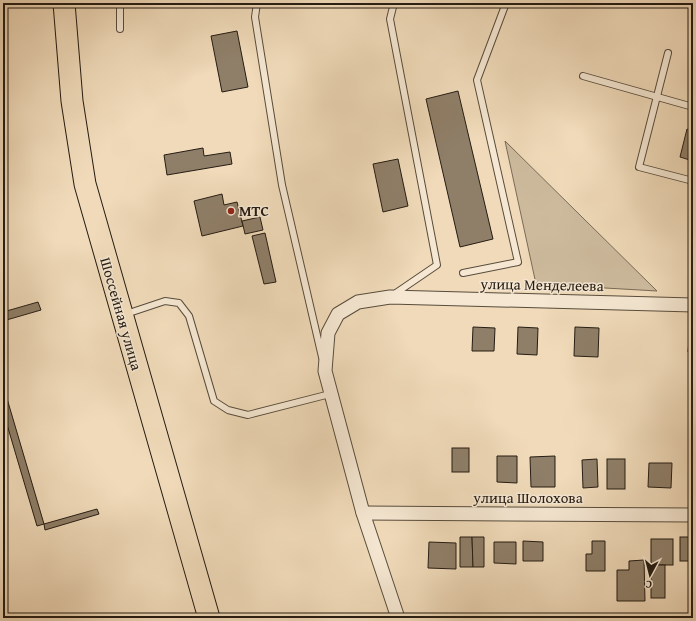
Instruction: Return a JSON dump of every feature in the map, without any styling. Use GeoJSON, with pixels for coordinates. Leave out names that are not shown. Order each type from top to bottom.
{"type":"FeatureCollection","features":[{"type":"Feature","properties":{"kind":"highway","name":"Шоссейная улица"},"geometry":{"type":"LineString","coordinates":[[64,3],[72,101],[85,184],[121,316],[208,618]]}},
{"type":"Feature","properties":{"kind":"street","name":"улица Менделеева"},"geometry":{"type":"LineString","coordinates":[[398,618],[363,513],[325,371],[328,332],[338,314],[358,302],[390,297],[693,305]]}},
{"type":"Feature","properties":{"kind":"street","name":"улица Шолохова"},"geometry":{"type":"LineString","coordinates":[[363,513],[693,515]]}},
{"type":"Feature","properties":{"kind":"lane"},"geometry":{"type":"LineString","coordinates":[[120,3],[120,29]]}},
{"type":"Feature","properties":{"kind":"lane"},"geometry":{"type":"LineString","coordinates":[[257,3],[255,17],[282,185],[325,371]]}},
{"type":"Feature","properties":{"kind":"lane"},"geometry":{"type":"LineString","coordinates":[[390,297],[437,265],[390,19],[394,3]]}},
{"type":"Feature","properties":{"kind":"lane"},"geometry":{"type":"LineString","coordinates":[[463,273],[518,262],[477,80],[506,3]]}},
{"type":"Feature","properties":{"kind":"lane"},"geometry":{"type":"LineString","coordinates":[[668,53],[639,167],[693,181]]}},
{"type":"Feature","properties":{"kind":"lane"},"geometry":{"type":"LineString","coordinates":[[583,76],[693,106]]}},
{"type":"Feature","properties":{"kind":"lane"},"geometry":{"type":"LineString","coordinates":[[121,316],[165,301],[179,303],[189,316],[214,401],[228,410],[248,416],[330,394]]}},
{"type":"Feature","properties":{"kind":"shaded area"},"geometry":{"type":"Polygon","coordinates":[[[505,141],[657,291],[536,284],[505,141]]]}},
{"type":"Feature","properties":{"kind":"building"},"geometry":{"type":"Polygon","coordinates":[[[237,31],[248,87],[222,92],[211,36],[237,31]]]}},
{"type":"Feature","properties":{"kind":"building"},"geometry":{"type":"Polygon","coordinates":[[[458,91],[493,239],[460,247],[426,99],[458,91]]]}},
{"type":"Feature","properties":{"kind":"building"},"geometry":{"type":"Polygon","coordinates":[[[687,129],[693,131],[693,161],[680,157],[687,129]]]}},
{"type":"Feature","properties":{"kind":"building"},"geometry":{"type":"Polygon","coordinates":[[[203,148],[204,156],[230,152],[232,164],[167,175],[164,155],[203,148]]]}},
{"type":"Feature","properties":{"kind":"building"},"geometry":{"type":"Polygon","coordinates":[[[398,159],[408,206],[383,212],[373,164],[398,159]]]}},
{"type":"Feature","properties":{"kind":"building"},"geometry":{"type":"Polygon","coordinates":[[[222,194],[224,205],[237,202],[243,226],[202,236],[194,201],[222,194]]]}},
{"type":"Feature","properties":{"kind":"building"},"geometry":{"type":"Polygon","coordinates":[[[260,217],[263,230],[245,234],[242,221],[260,217]]]}},
{"type":"Feature","properties":{"kind":"building"},"geometry":{"type":"Polygon","coordinates":[[[265,233],[276,282],[264,284],[252,236],[265,233]]]}},
{"type":"Feature","properties":{"kind":"building"},"geometry":{"type":"Polygon","coordinates":[[[38,302],[41,310],[3,321],[3,312],[38,302]]]}},
{"type":"Feature","properties":{"kind":"building"},"geometry":{"type":"Polygon","coordinates":[[[473,327],[495,328],[494,351],[472,351],[473,327]]]}},
{"type":"Feature","properties":{"kind":"building"},"geometry":{"type":"Polygon","coordinates":[[[518,327],[538,328],[537,355],[517,354],[518,327]]]}},
{"type":"Feature","properties":{"kind":"building"},"geometry":{"type":"Polygon","coordinates":[[[575,327],[599,328],[598,357],[574,356],[575,327]]]}},
{"type":"Feature","properties":{"kind":"building"},"geometry":{"type":"Polygon","coordinates":[[[690,328],[693,328],[693,352],[688,352],[690,328]]]}},
{"type":"Feature","properties":{"kind":"building"},"geometry":{"type":"Polygon","coordinates":[[[3,385],[44,524],[37,526],[3,411],[3,385]]]}},
{"type":"Feature","properties":{"kind":"building"},"geometry":{"type":"Polygon","coordinates":[[[452,448],[469,448],[469,472],[452,472],[452,448]]]}},
{"type":"Feature","properties":{"kind":"building"},"geometry":{"type":"Polygon","coordinates":[[[497,456],[517,456],[517,483],[497,482],[497,456]]]}},
{"type":"Feature","properties":{"kind":"building"},"geometry":{"type":"Polygon","coordinates":[[[555,456],[555,487],[531,487],[530,457],[555,456]]]}},
{"type":"Feature","properties":{"kind":"building"},"geometry":{"type":"Polygon","coordinates":[[[597,459],[598,487],[583,488],[582,460],[597,459]]]}},
{"type":"Feature","properties":{"kind":"building"},"geometry":{"type":"Polygon","coordinates":[[[607,459],[625,459],[625,489],[607,489],[607,459]]]}},
{"type":"Feature","properties":{"kind":"building"},"geometry":{"type":"Polygon","coordinates":[[[649,463],[672,463],[671,488],[648,487],[649,463]]]}},
{"type":"Feature","properties":{"kind":"building"},"geometry":{"type":"Polygon","coordinates":[[[97,509],[99,514],[45,530],[44,524],[97,509]]]}},
{"type":"Feature","properties":{"kind":"building"},"geometry":{"type":"Polygon","coordinates":[[[460,537],[472,537],[473,567],[460,567],[460,537]]]}},
{"type":"Feature","properties":{"kind":"building"},"geometry":{"type":"Polygon","coordinates":[[[472,537],[484,537],[484,567],[473,567],[472,537]]]}},
{"type":"Feature","properties":{"kind":"building"},"geometry":{"type":"Polygon","coordinates":[[[680,537],[690,537],[690,561],[680,561],[680,537]]]}},
{"type":"Feature","properties":{"kind":"building"},"geometry":{"type":"Polygon","coordinates":[[[693,538],[693,573],[692,573],[693,538]]]}},
{"type":"Feature","properties":{"kind":"building"},"geometry":{"type":"Polygon","coordinates":[[[651,539],[673,539],[673,565],[651,565],[651,539]]]}},
{"type":"Feature","properties":{"kind":"building"},"geometry":{"type":"Polygon","coordinates":[[[523,541],[543,542],[543,561],[523,561],[523,541]]]}},
{"type":"Feature","properties":{"kind":"building"},"geometry":{"type":"Polygon","coordinates":[[[592,541],[605,541],[605,571],[586,571],[586,554],[592,554],[592,541]]]}},
{"type":"Feature","properties":{"kind":"building"},"geometry":{"type":"Polygon","coordinates":[[[429,542],[456,543],[456,569],[428,568],[429,542]]]}},
{"type":"Feature","properties":{"kind":"building"},"geometry":{"type":"Polygon","coordinates":[[[494,542],[516,542],[516,564],[494,563],[494,542]]]}},
{"type":"Feature","properties":{"kind":"building"},"geometry":{"type":"Polygon","coordinates":[[[644,560],[645,601],[617,601],[617,570],[629,570],[629,561],[644,560]]]}},
{"type":"Feature","properties":{"kind":"building"},"geometry":{"type":"Polygon","coordinates":[[[651,565],[665,565],[665,598],[651,598],[651,565]]]}},
{"type":"Feature","properties":{"kind":"place","name":"МТС"},"geometry":{"type":"Point","coordinates":[231,211]}}]}
